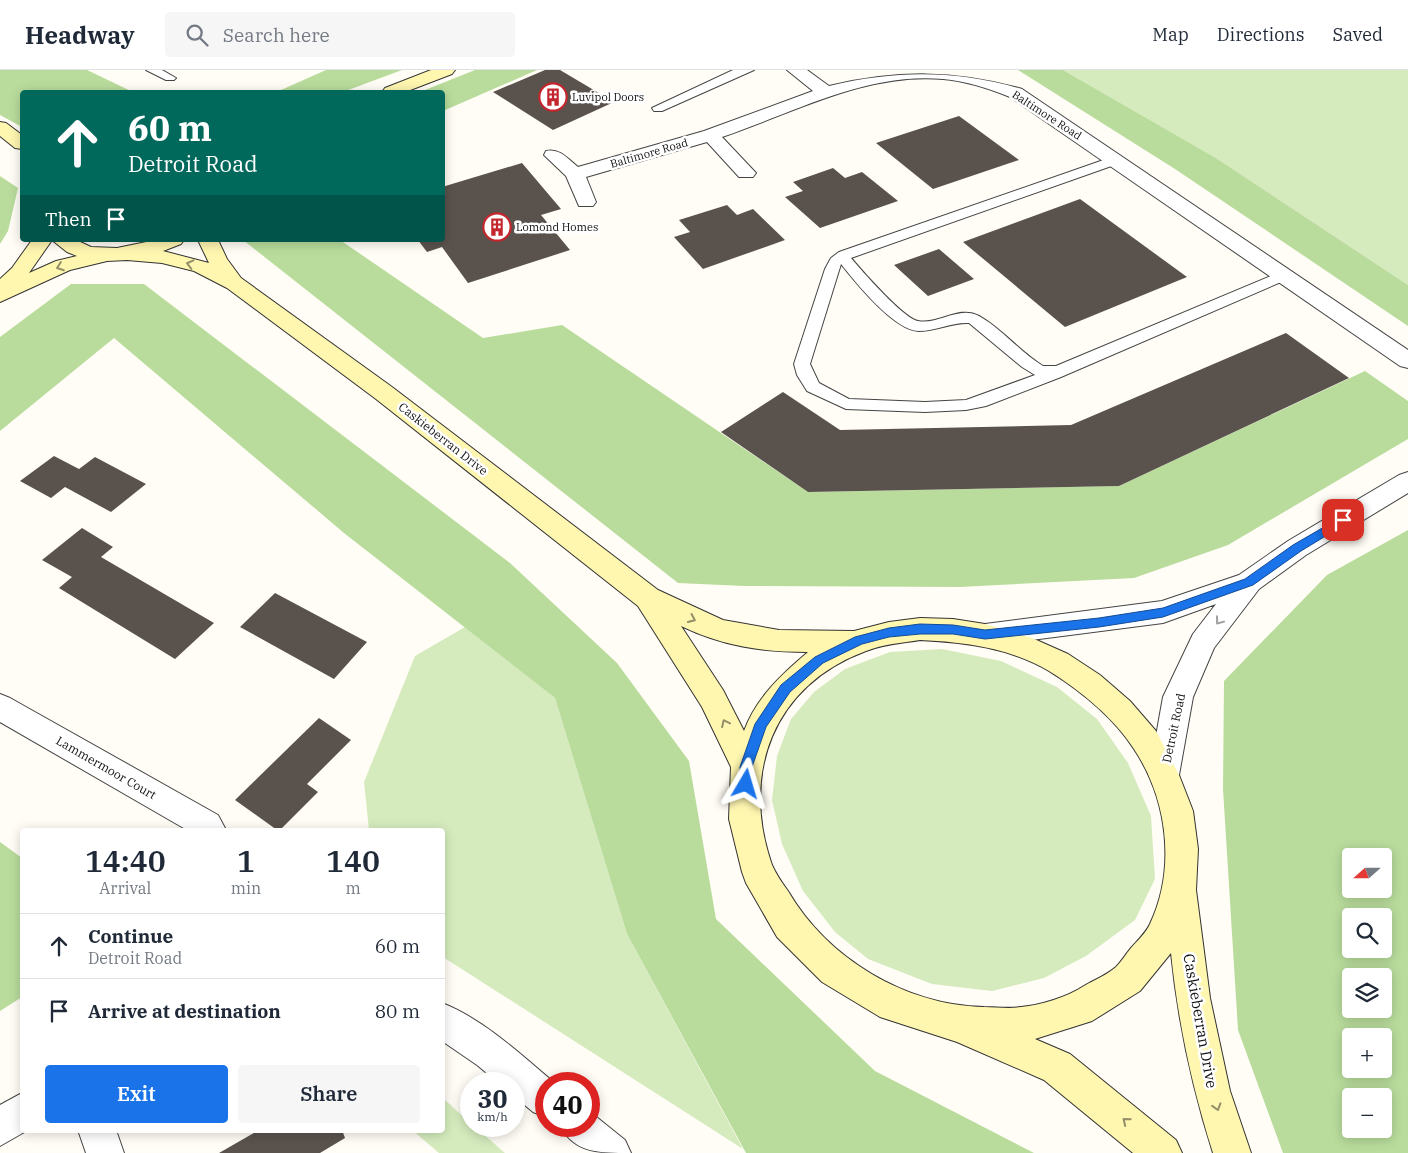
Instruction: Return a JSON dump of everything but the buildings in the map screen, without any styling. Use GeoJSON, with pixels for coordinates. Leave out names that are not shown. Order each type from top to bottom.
{"type":"FeatureCollection","features":[{"type":"Feature","properties":{"kind":"street"},"geometry":{"type":"LineString","coordinates":[[396,90],[446,70]]}},
{"type":"Feature","properties":{"kind":"street"},"geometry":{"type":"LineString","coordinates":[[796,70],[826,92]]}},
{"type":"Feature","properties":{"kind":"street","name":"Baltimore Road"},"geometry":{"type":"LineString","coordinates":[[575,174],[710,135],[826,92],[882,78],[921,73],[958,76],[991,83],[1016,93],[1408,361]]}},
{"type":"Feature","properties":{"kind":"street"},"geometry":{"type":"LineString","coordinates":[[0,127],[20,142]]}},
{"type":"Feature","properties":{"kind":"street"},"geometry":{"type":"LineString","coordinates":[[710,135],[746,173]]}},
{"type":"Feature","properties":{"kind":"street"},"geometry":{"type":"LineString","coordinates":[[554,155],[575,174],[586,202]]}},
{"type":"Feature","properties":{"kind":"street"},"geometry":{"type":"LineString","coordinates":[[0,290],[19,272],[41,242]]}},
{"type":"Feature","properties":{"kind":"street"},"geometry":{"type":"LineString","coordinates":[[64,242],[70,247],[82,251],[162,257],[201,267],[234,283]]}},
{"type":"Feature","properties":{"kind":"street"},"geometry":{"type":"LineString","coordinates":[[0,295],[63,265],[115,254],[138,252],[168,242]]}},
{"type":"Feature","properties":{"kind":"street"},"geometry":{"type":"LineString","coordinates":[[209,242],[217,259],[234,283]]}},
{"type":"Feature","properties":{"kind":"street","name":"Caskieberran Drive"},"geometry":{"type":"LineString","coordinates":[[234,283],[384,393],[648,598],[719,632],[779,641],[859,640]]}},
{"type":"Feature","properties":{"kind":"street","name":"Detroit Road"},"geometry":{"type":"LineString","coordinates":[[985,635],[1099,622],[1163,612],[1249,582],[1297,548],[1408,481]]}},
{"type":"Feature","properties":{"kind":"street","name":"Detroit Road"},"geometry":{"type":"LineString","coordinates":[[1164,774],[1178,697],[1203,642],[1249,582]]}},
{"type":"Feature","properties":{"kind":"street","name":"Caskieberran Drive"},"geometry":{"type":"LineString","coordinates":[[648,598],[713,699],[746,767]]}},
{"type":"Feature","properties":{"kind":"street"},"geometry":{"type":"LineString","coordinates":[[958,1024],[1021,1025],[1080,1009],[1128,979],[1162,937],[1180,887],[1182,849],[1179,820],[1164,774],[1145,740],[1120,710],[1090,684],[1058,662],[1022,646],[985,635],[953,630],[920,629],[889,632],[859,640],[819,660],[786,688],[761,724],[746,767],[745,818],[758,872],[789,925],[834,970],[892,1004],[958,1024],[1057,1067],[1163,1153]]}},
{"type":"Feature","properties":{"kind":"street","name":"Lammermoor Court"},"geometry":{"type":"LineString","coordinates":[[0,707],[198,820],[208,828]]}},
{"type":"Feature","properties":{"kind":"street","name":"Caskieberran Drive"},"geometry":{"type":"LineString","coordinates":[[1180,887],[1193,998],[1212,1091],[1232,1153]]}},
{"type":"Feature","properties":{"kind":"street"},"geometry":{"type":"LineString","coordinates":[[445,1022],[490,1052],[535,1090]]}},
{"type":"Feature","properties":{"kind":"street"},"geometry":{"type":"LineString","coordinates":[[0,1127],[20,1113]]}},
{"type":"Feature","properties":{"kind":"street"},"geometry":{"type":"LineString","coordinates":[[98,1133],[105,1153]]}},
{"type":"Feature","properties":{"kind":"street"},"geometry":{"type":"LineString","coordinates":[[592,1137],[612,1153]]}},
{"type":"Feature","properties":{"kind":"lane"},"geometry":{"type":"LineString","coordinates":[[152,70],[170,78]]}},
{"type":"Feature","properties":{"kind":"lane"},"geometry":{"type":"LineString","coordinates":[[658,108],[738,72],[748,70]]}},
{"type":"Feature","properties":{"kind":"lane"},"geometry":{"type":"LineString","coordinates":[[1115,160],[844,255],[836,261],[802,364],[805,375],[813,387],[846,404],[925,407],[966,405],[994,397],[1058,371],[1283,276]]}},
{"type":"Feature","properties":{"kind":"lane"},"geometry":{"type":"LineString","coordinates":[[844,255],[853,268],[900,317],[913,326],[927,326],[942,320],[962,317],[973,319],[1027,363],[1040,371],[1058,371]]}},
{"type":"Feature","properties":{"kind":"green space"},"geometry":{"type":"Polygon","coordinates":[[[0,70],[87,70],[129,90],[20,90],[20,126],[0,115],[0,70]]]}},
{"type":"Feature","properties":{"kind":"green space"},"geometry":{"type":"Polygon","coordinates":[[[326,70],[402,70],[348,90],[281,90],[326,70]]]}},
{"type":"Feature","properties":{"kind":"green space"},"geometry":{"type":"Polygon","coordinates":[[[475,70],[537,70],[445,110],[445,90],[425,90],[475,70]]]}},
{"type":"Feature","properties":{"kind":"green space"},"geometry":{"type":"Polygon","coordinates":[[[1018,70],[1063,70],[1216,158],[1408,285],[1408,326],[1175,169],[1018,70]]]}},
{"type":"Feature","properties":{"kind":"green space"},"geometry":{"type":"Polygon","coordinates":[[[1063,70],[1408,70],[1408,285],[1216,158],[1063,70]]]}},
{"type":"Feature","properties":{"kind":"green space"},"geometry":{"type":"Polygon","coordinates":[[[0,176],[18,188],[8,231],[0,244],[0,176]]]}},
{"type":"Feature","properties":{"kind":"green space"},"geometry":{"type":"Polygon","coordinates":[[[246,242],[343,242],[483,338],[562,325],[808,492],[1119,486],[1365,371],[1408,401],[1408,439],[1228,545],[1134,578],[960,587],[744,586],[678,583],[246,242]]]}},
{"type":"Feature","properties":{"kind":"green space"},"geometry":{"type":"Polygon","coordinates":[[[71,284],[144,284],[510,563],[617,663],[689,761],[716,919],[875,1071],[1034,1153],[746,1153],[627,934],[555,698],[344,533],[114,338],[0,431],[0,337],[71,284]]]}},
{"type":"Feature","properties":{"kind":"green space"},"geometry":{"type":"Polygon","coordinates":[[[1408,530],[1408,1153],[1283,1153],[1238,1030],[1223,789],[1224,681],[1327,575],[1408,530]]]}},
{"type":"Feature","properties":{"kind":"green space"},"geometry":{"type":"Polygon","coordinates":[[[465,627],[555,698],[627,934],[743,1149],[445,958],[445,828],[369,828],[364,782],[415,656],[465,627]]]}},
{"type":"Feature","properties":{"kind":"green space"},"geometry":{"type":"Polygon","coordinates":[[[942,649],[1001,661],[1057,687],[1097,719],[1128,763],[1151,816],[1155,879],[1135,920],[1086,956],[1044,978],[992,991],[932,984],[868,959],[835,932],[803,891],[782,844],[772,800],[777,756],[791,719],[814,692],[845,669],[890,652],[942,649]]]}},
{"type":"Feature","properties":{"kind":"green space"},"geometry":{"type":"Polygon","coordinates":[[[0,842],[20,857],[20,998],[0,1011],[0,842]]]}},
{"type":"Feature","properties":{"kind":"green space"},"geometry":{"type":"Polygon","coordinates":[[[445,1100],[460,1114],[460,1137],[487,1137],[505,1153],[439,1153],[416,1133],[445,1133],[445,1100]]]}},
{"type":"Feature","properties":{"kind":"place","name":"Luvipol Doors"},"geometry":{"type":"Point","coordinates":[553,97]}},
{"type":"Feature","properties":{"kind":"place","name":"Lomond Homes"},"geometry":{"type":"Point","coordinates":[497,227]}},
{"type":"Feature","properties":{"kind":"route"},"geometry":{"type":"LineString","coordinates":[[746,784],[746,767],[761,724],[786,688],[819,660],[859,640],[889,632],[920,629],[953,630],[985,635],[1099,622],[1163,612],[1249,582],[1297,548],[1343,520]]}}]}
